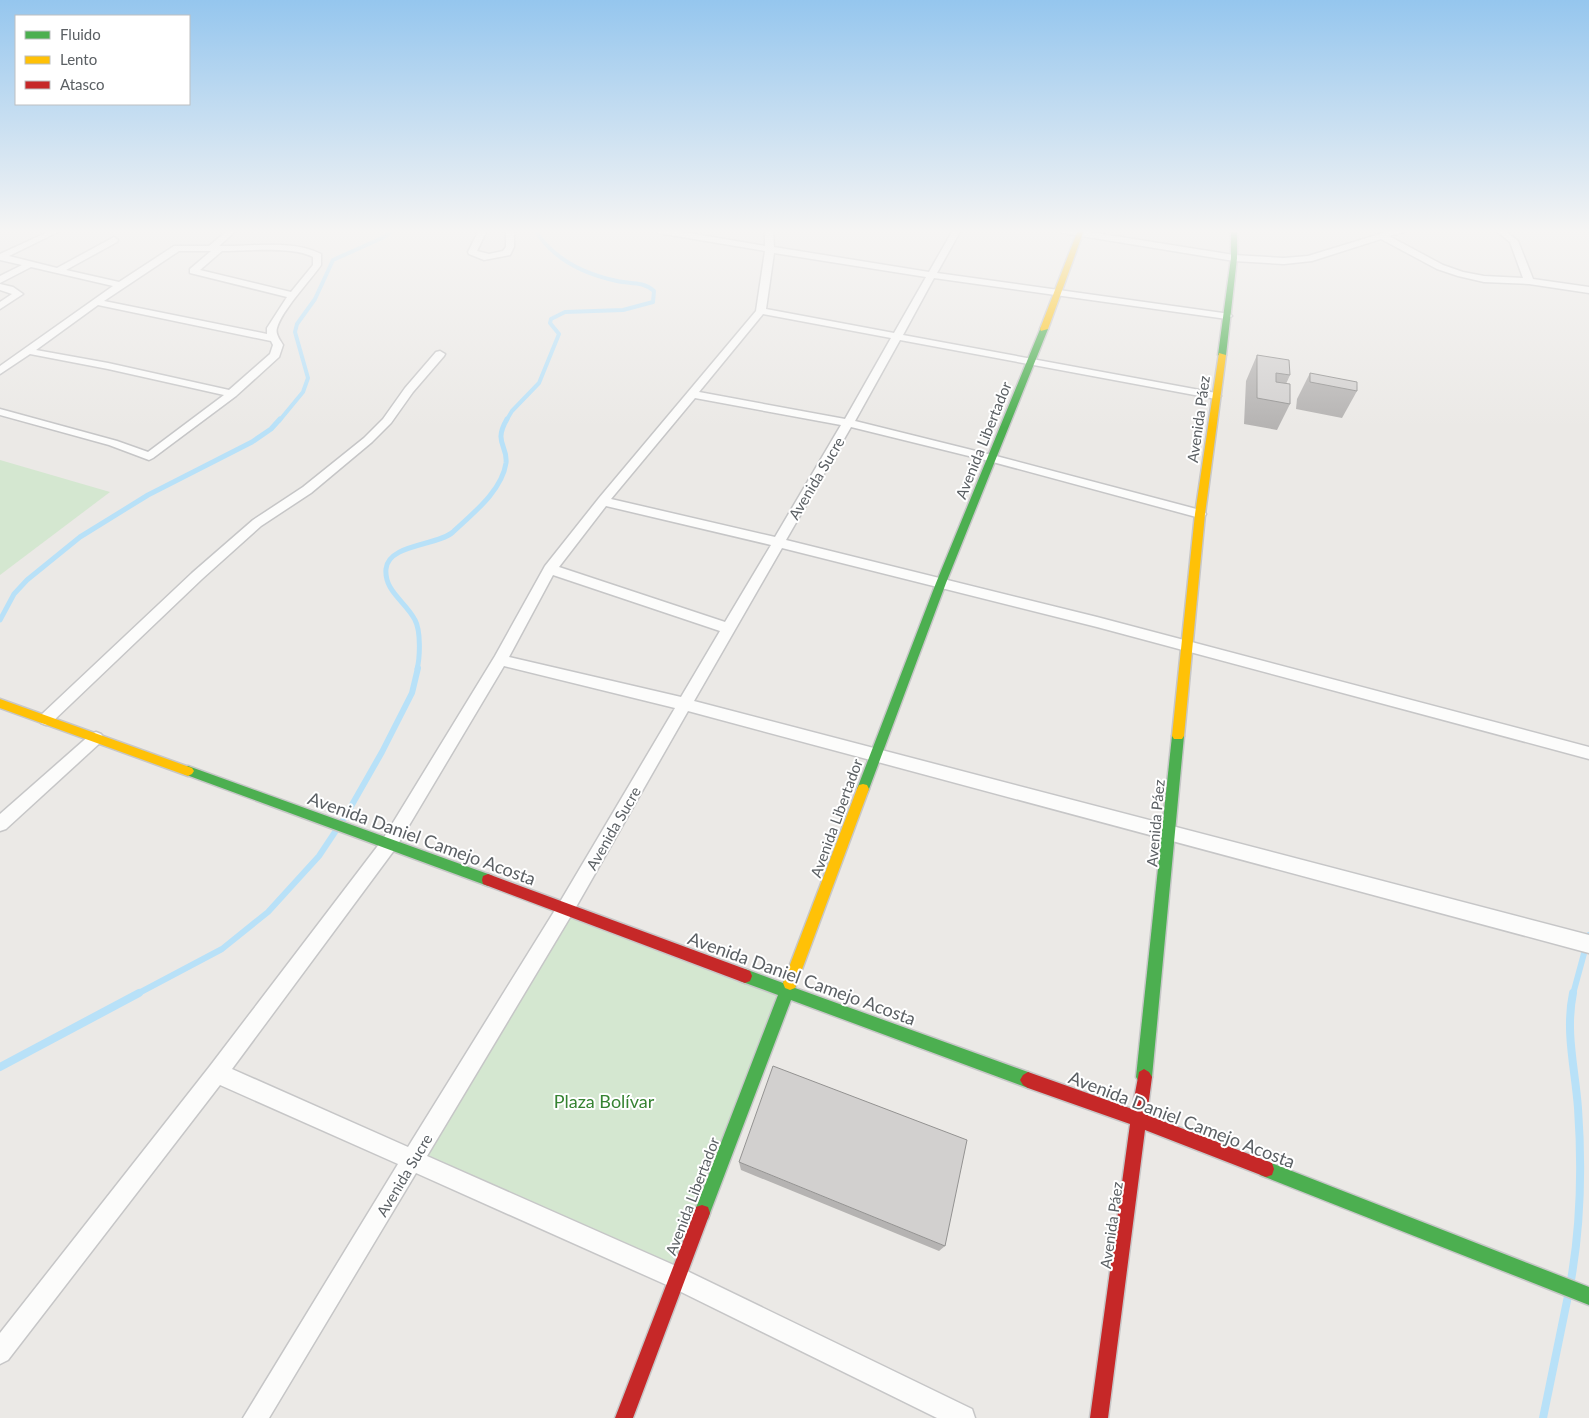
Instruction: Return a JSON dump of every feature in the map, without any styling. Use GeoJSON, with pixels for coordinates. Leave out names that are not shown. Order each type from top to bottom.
{"type":"FeatureCollection","features":[{"type":"Feature","properties":{"kind":"main road","name":"Avenida Libertador"},"geometry":{"type":"LineString","coordinates":[[624,1418],[676,1278],[788,992],[875,754],[1032,360],[1055,296]]}},
{"type":"Feature","properties":{"kind":"main road","name":"Avenida Páez"},"geometry":{"type":"LineString","coordinates":[[1099,1418],[1140,1120],[1200,514],[1230,296]]}},
{"type":"Feature","properties":{"kind":"main road","name":"Avenida Daniel Camejo Acosta"},"geometry":{"type":"LineString","coordinates":[[0,703],[566,908],[788,992],[1140,1120],[1589,1296]]}},
{"type":"Feature","properties":{"kind":"street"},"geometry":{"type":"LineString","coordinates":[[0,306],[15,296]]}},
{"type":"Feature","properties":{"kind":"street"},"geometry":{"type":"LineString","coordinates":[[0,371],[104,296]]}},
{"type":"Feature","properties":{"kind":"street"},"geometry":{"type":"LineString","coordinates":[[0,412],[113,443],[149,456],[232,394],[275,355],[278,345],[272,334],[272,328],[291,296]]}},
{"type":"Feature","properties":{"kind":"street"},"geometry":{"type":"LineString","coordinates":[[0,1352],[217,1073],[389,844],[500,660],[550,568],[761,310],[763,296]]}},
{"type":"Feature","properties":{"kind":"street","name":"Avenida Sucre"},"geometry":{"type":"LineString","coordinates":[[255,1418],[566,908],[848,424],[919,296]]}},
{"type":"Feature","properties":{"kind":"street"},"geometry":{"type":"LineString","coordinates":[[1080,296],[1228,316]]}},
{"type":"Feature","properties":{"kind":"street"},"geometry":{"type":"LineString","coordinates":[[96,302],[276,339]]}},
{"type":"Feature","properties":{"kind":"street"},"geometry":{"type":"LineString","coordinates":[[761,310],[1216,396]]}},
{"type":"Feature","properties":{"kind":"street"},"geometry":{"type":"LineString","coordinates":[[28,351],[108,366],[232,394]]}},
{"type":"Feature","properties":{"kind":"street"},"geometry":{"type":"LineString","coordinates":[[46,719],[183,589],[257,523],[307,490],[368,440],[387,421],[409,390],[440,354]]}},
{"type":"Feature","properties":{"kind":"street"},"geometry":{"type":"LineString","coordinates":[[691,394],[848,424],[992,458],[1200,514]]}},
{"type":"Feature","properties":{"kind":"street"},"geometry":{"type":"LineString","coordinates":[[603,501],[779,541],[1186,644],[1589,753]]}},
{"type":"Feature","properties":{"kind":"street"},"geometry":{"type":"LineString","coordinates":[[550,568],[728,628]]}},
{"type":"Feature","properties":{"kind":"street"},"geometry":{"type":"LineString","coordinates":[[500,660],[684,704],[1170,831],[1589,944]]}},
{"type":"Feature","properties":{"kind":"street"},"geometry":{"type":"LineString","coordinates":[[0,824],[96,738]]}},
{"type":"Feature","properties":{"kind":"street"},"geometry":{"type":"LineString","coordinates":[[217,1073],[676,1278],[963,1418]]}},
{"type":"Feature","properties":{"kind":"green space"},"geometry":{"type":"Polygon","coordinates":[[[0,460],[110,492],[0,575],[0,460]]]}},
{"type":"Feature","properties":{"kind":"green space","name":"Plaza Bolívar"},"geometry":{"type":"Polygon","coordinates":[[[566,908],[787,992],[677,1278],[413,1161],[566,908]]]}},
{"type":"Feature","properties":{"kind":"building"},"geometry":{"type":"Polygon","coordinates":[[[1257,355],[1289,360],[1290,375],[1276,373],[1276,382],[1290,384],[1290,404],[1257,398],[1257,355]]]}},
{"type":"Feature","properties":{"kind":"building"},"geometry":{"type":"Polygon","coordinates":[[[1310,373],[1357,382],[1357,391],[1310,382],[1310,373]]]}},
{"type":"Feature","properties":{"kind":"building"},"geometry":{"type":"Polygon","coordinates":[[[773,1066],[967,1140],[945,1246],[739,1162],[773,1066]]]}},
{"type":"Feature","properties":{"kind":"waterway"},"geometry":{"type":"LineString","coordinates":[[279,421],[303,392],[308,378],[295,332],[297,324],[316,296]]}},
{"type":"Feature","properties":{"kind":"waterway"},"geometry":{"type":"LineString","coordinates":[[506,421],[512,411],[539,383],[559,334],[550,323],[551,319],[565,312],[623,310],[653,302],[654,296]]}},
{"type":"Feature","properties":{"kind":"waterway"},"geometry":{"type":"LineString","coordinates":[[0,620],[14,594],[27,580],[80,537],[148,495],[252,442],[271,429],[280,419]]}},
{"type":"Feature","properties":{"kind":"waterway"},"geometry":{"type":"LineString","coordinates":[[417,669],[419,658],[417,625],[388,584],[386,569],[389,561],[404,550],[446,537],[485,501],[499,483],[506,463],[501,439],[501,433],[506,421]]}},
{"type":"Feature","properties":{"kind":"waterway"},"geometry":{"type":"LineString","coordinates":[[137,994],[222,949],[268,912],[319,856],[345,817],[382,752],[412,693],[418,668]]}},
{"type":"Feature","properties":{"kind":"waterway"},"geometry":{"type":"LineString","coordinates":[[1573,994],[1589,935]]}},
{"type":"Feature","properties":{"kind":"waterway"},"geometry":{"type":"LineString","coordinates":[[0,1067],[139,993]]}},
{"type":"Feature","properties":{"kind":"waterway"},"geometry":{"type":"LineString","coordinates":[[1571,1280],[1579,1216],[1580,1172],[1578,1108],[1570,1036],[1573,993]]}},
{"type":"Feature","properties":{"kind":"waterway"},"geometry":{"type":"LineString","coordinates":[[1543,1418],[1568,1296]]}},
{"type":"Feature","properties":{"kind":"traffic: fast"},"geometry":{"type":"LineString","coordinates":[[1222,355],[1229,296]]}},
{"type":"Feature","properties":{"kind":"traffic: fast"},"geometry":{"type":"LineString","coordinates":[[863,789],[941,583],[1044,329]]}},
{"type":"Feature","properties":{"kind":"traffic: fast"},"geometry":{"type":"LineString","coordinates":[[1144,1077],[1178,736]]}},
{"type":"Feature","properties":{"kind":"traffic: fast"},"geometry":{"type":"LineString","coordinates":[[188,771],[488,880]]}},
{"type":"Feature","properties":{"kind":"traffic: fast"},"geometry":{"type":"LineString","coordinates":[[745,976],[1028,1080]]}},
{"type":"Feature","properties":{"kind":"traffic: fast"},"geometry":{"type":"LineString","coordinates":[[702,1213],[790,983]]}},
{"type":"Feature","properties":{"kind":"traffic: fast"},"geometry":{"type":"LineString","coordinates":[[1266,1169],[1589,1296]]}},
{"type":"Feature","properties":{"kind":"traffic: slow"},"geometry":{"type":"LineString","coordinates":[[1044,329],[1056,296]]}},
{"type":"Feature","properties":{"kind":"traffic: slow"},"geometry":{"type":"LineString","coordinates":[[1178,736],[1200,514],[1222,355]]}},
{"type":"Feature","properties":{"kind":"traffic: slow"},"geometry":{"type":"LineString","coordinates":[[0,703],[188,771]]}},
{"type":"Feature","properties":{"kind":"traffic: slow"},"geometry":{"type":"LineString","coordinates":[[790,983],[863,789]]}},
{"type":"Feature","properties":{"kind":"traffic: jam"},"geometry":{"type":"LineString","coordinates":[[488,880],[745,976]]}},
{"type":"Feature","properties":{"kind":"traffic: jam"},"geometry":{"type":"LineString","coordinates":[[1099,1418],[1144,1077]]}},
{"type":"Feature","properties":{"kind":"traffic: jam"},"geometry":{"type":"LineString","coordinates":[[1028,1080],[1140,1120],[1266,1169]]}},
{"type":"Feature","properties":{"kind":"traffic: jam"},"geometry":{"type":"LineString","coordinates":[[624,1418],[702,1213]]}}]}
